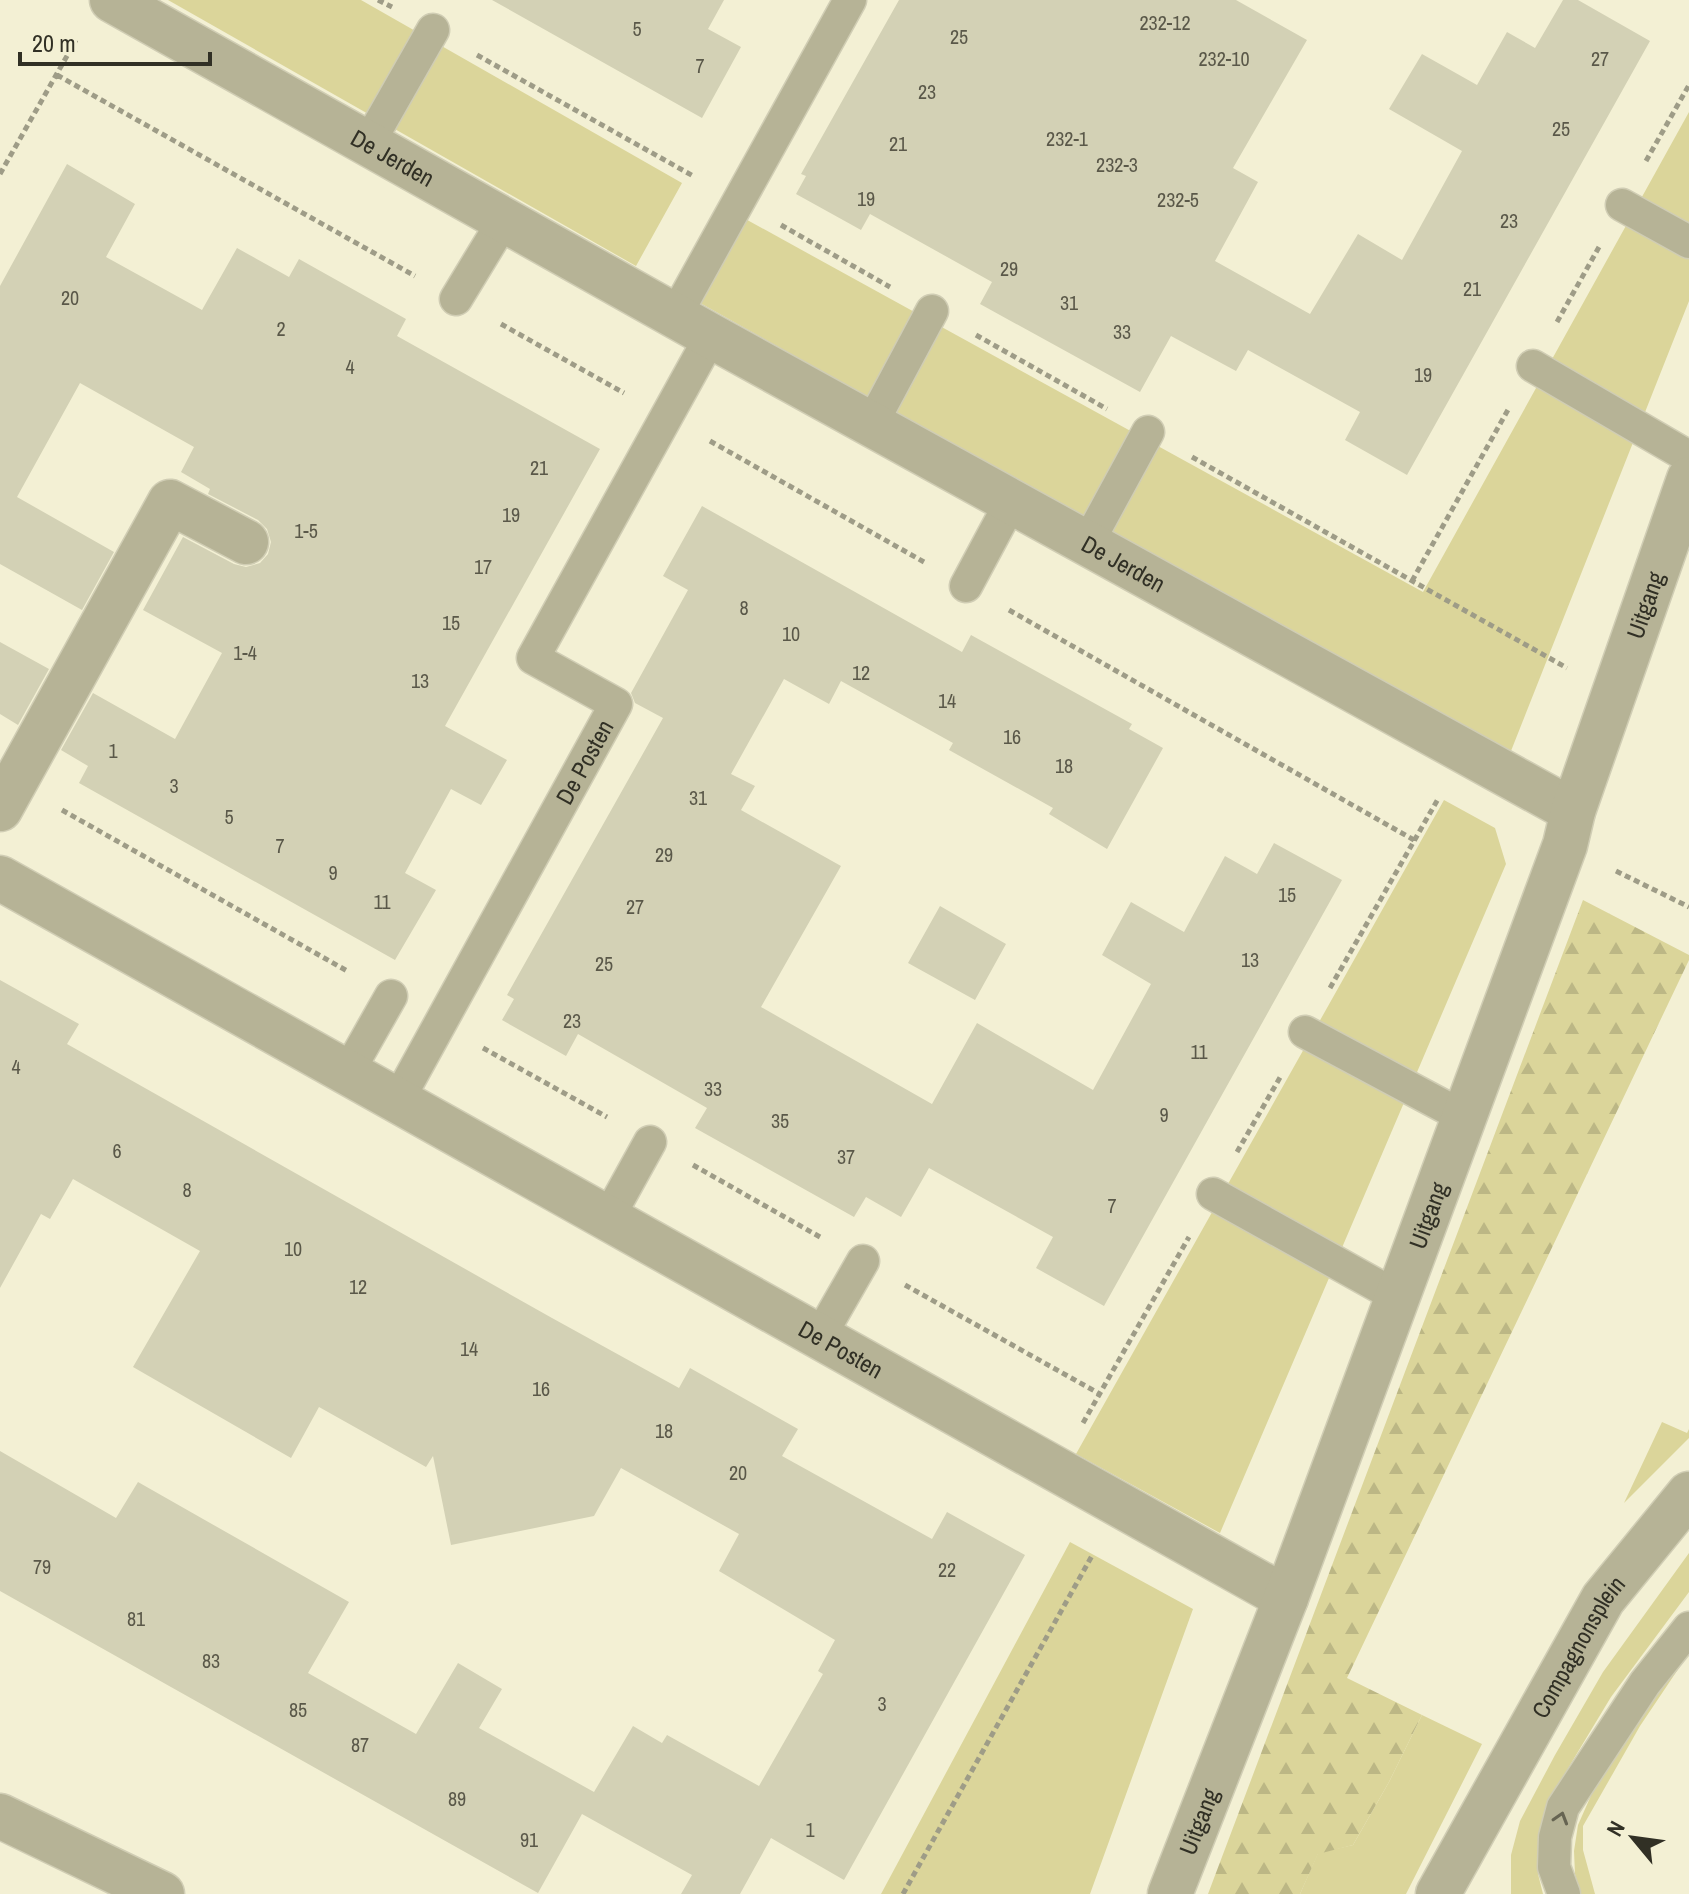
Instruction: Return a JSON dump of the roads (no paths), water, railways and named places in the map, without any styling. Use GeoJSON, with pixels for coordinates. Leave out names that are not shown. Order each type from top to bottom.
{"type":"FeatureCollection","features":[{"type":"Feature","properties":{"kind":"street","name":"De Jerden"},"geometry":{"type":"LineString","coordinates":[[112,0],[693,326],[1464,752],[1569,828]]}},
{"type":"Feature","properties":{"kind":"street","name":"Uitgang"},"geometry":{"type":"LineString","coordinates":[[1170,1894],[1286,1598],[1679,536],[1689,479]]}},
{"type":"Feature","properties":{"kind":"street"},"geometry":{"type":"LineString","coordinates":[[7,796],[170,502],[246,542]]}},
{"type":"Feature","properties":{"kind":"street","name":"De Posten"},"geometry":{"type":"LineString","coordinates":[[0,878],[1286,1598]]}},
{"type":"Feature","properties":{"kind":"street","name":"Compagnonsplein"},"geometry":{"type":"LineString","coordinates":[[1438,1894],[1480,1829],[1603,1599],[1689,1494]]}},
{"type":"Feature","properties":{"kind":"street"},"geometry":{"type":"LineString","coordinates":[[0,1816],[162,1894]]}},
{"type":"Feature","properties":{"kind":"street"},"geometry":{"type":"LineString","coordinates":[[1464,1894],[1480,1829]]}},
{"type":"Feature","properties":{"kind":"street","name":"Compagnonsplein"},"geometry":{"type":"LineString","coordinates":[[1471,1894],[1480,1829]]}},
{"type":"Feature","properties":{"kind":"lane"},"geometry":{"type":"LineString","coordinates":[[693,326],[738,201],[850,0]]}},
{"type":"Feature","properties":{"kind":"lane"},"geometry":{"type":"LineString","coordinates":[[368,144],[433,30]]}},
{"type":"Feature","properties":{"kind":"lane"},"geometry":{"type":"LineString","coordinates":[[1622,205],[1689,242]]}},
{"type":"Feature","properties":{"kind":"lane"},"geometry":{"type":"LineString","coordinates":[[456,299],[504,220]]}},
{"type":"Feature","properties":{"kind":"lane"},"geometry":{"type":"LineString","coordinates":[[871,425],[932,311]]}},
{"type":"Feature","properties":{"kind":"lane","name":"De Posten"},"geometry":{"type":"LineString","coordinates":[[398,1100],[616,704],[533,658],[666,417],[693,326]]}},
{"type":"Feature","properties":{"kind":"lane"},"geometry":{"type":"LineString","coordinates":[[1533,366],[1689,457]]}},
{"type":"Feature","properties":{"kind":"lane"},"geometry":{"type":"LineString","coordinates":[[1087,544],[1148,432]]}},
{"type":"Feature","properties":{"kind":"lane"},"geometry":{"type":"LineString","coordinates":[[966,586],[1011,502]]}},
{"type":"Feature","properties":{"kind":"lane"},"geometry":{"type":"LineString","coordinates":[[348,1072],[391,996]]}},
{"type":"Feature","properties":{"kind":"lane"},"geometry":{"type":"LineString","coordinates":[[1305,1032],[1464,1117]]}},
{"type":"Feature","properties":{"kind":"lane"},"geometry":{"type":"LineString","coordinates":[[608,1218],[650,1142]]}},
{"type":"Feature","properties":{"kind":"lane"},"geometry":{"type":"LineString","coordinates":[[1213,1194],[1398,1297]]}},
{"type":"Feature","properties":{"kind":"lane"},"geometry":{"type":"LineString","coordinates":[[820,1336],[863,1261]]}},
{"type":"Feature","properties":{"kind":"lane"},"geometry":{"type":"LineString","coordinates":[[1564,1894],[1554,1867],[1555,1837],[1563,1807],[1645,1683],[1689,1628]]}}]}
